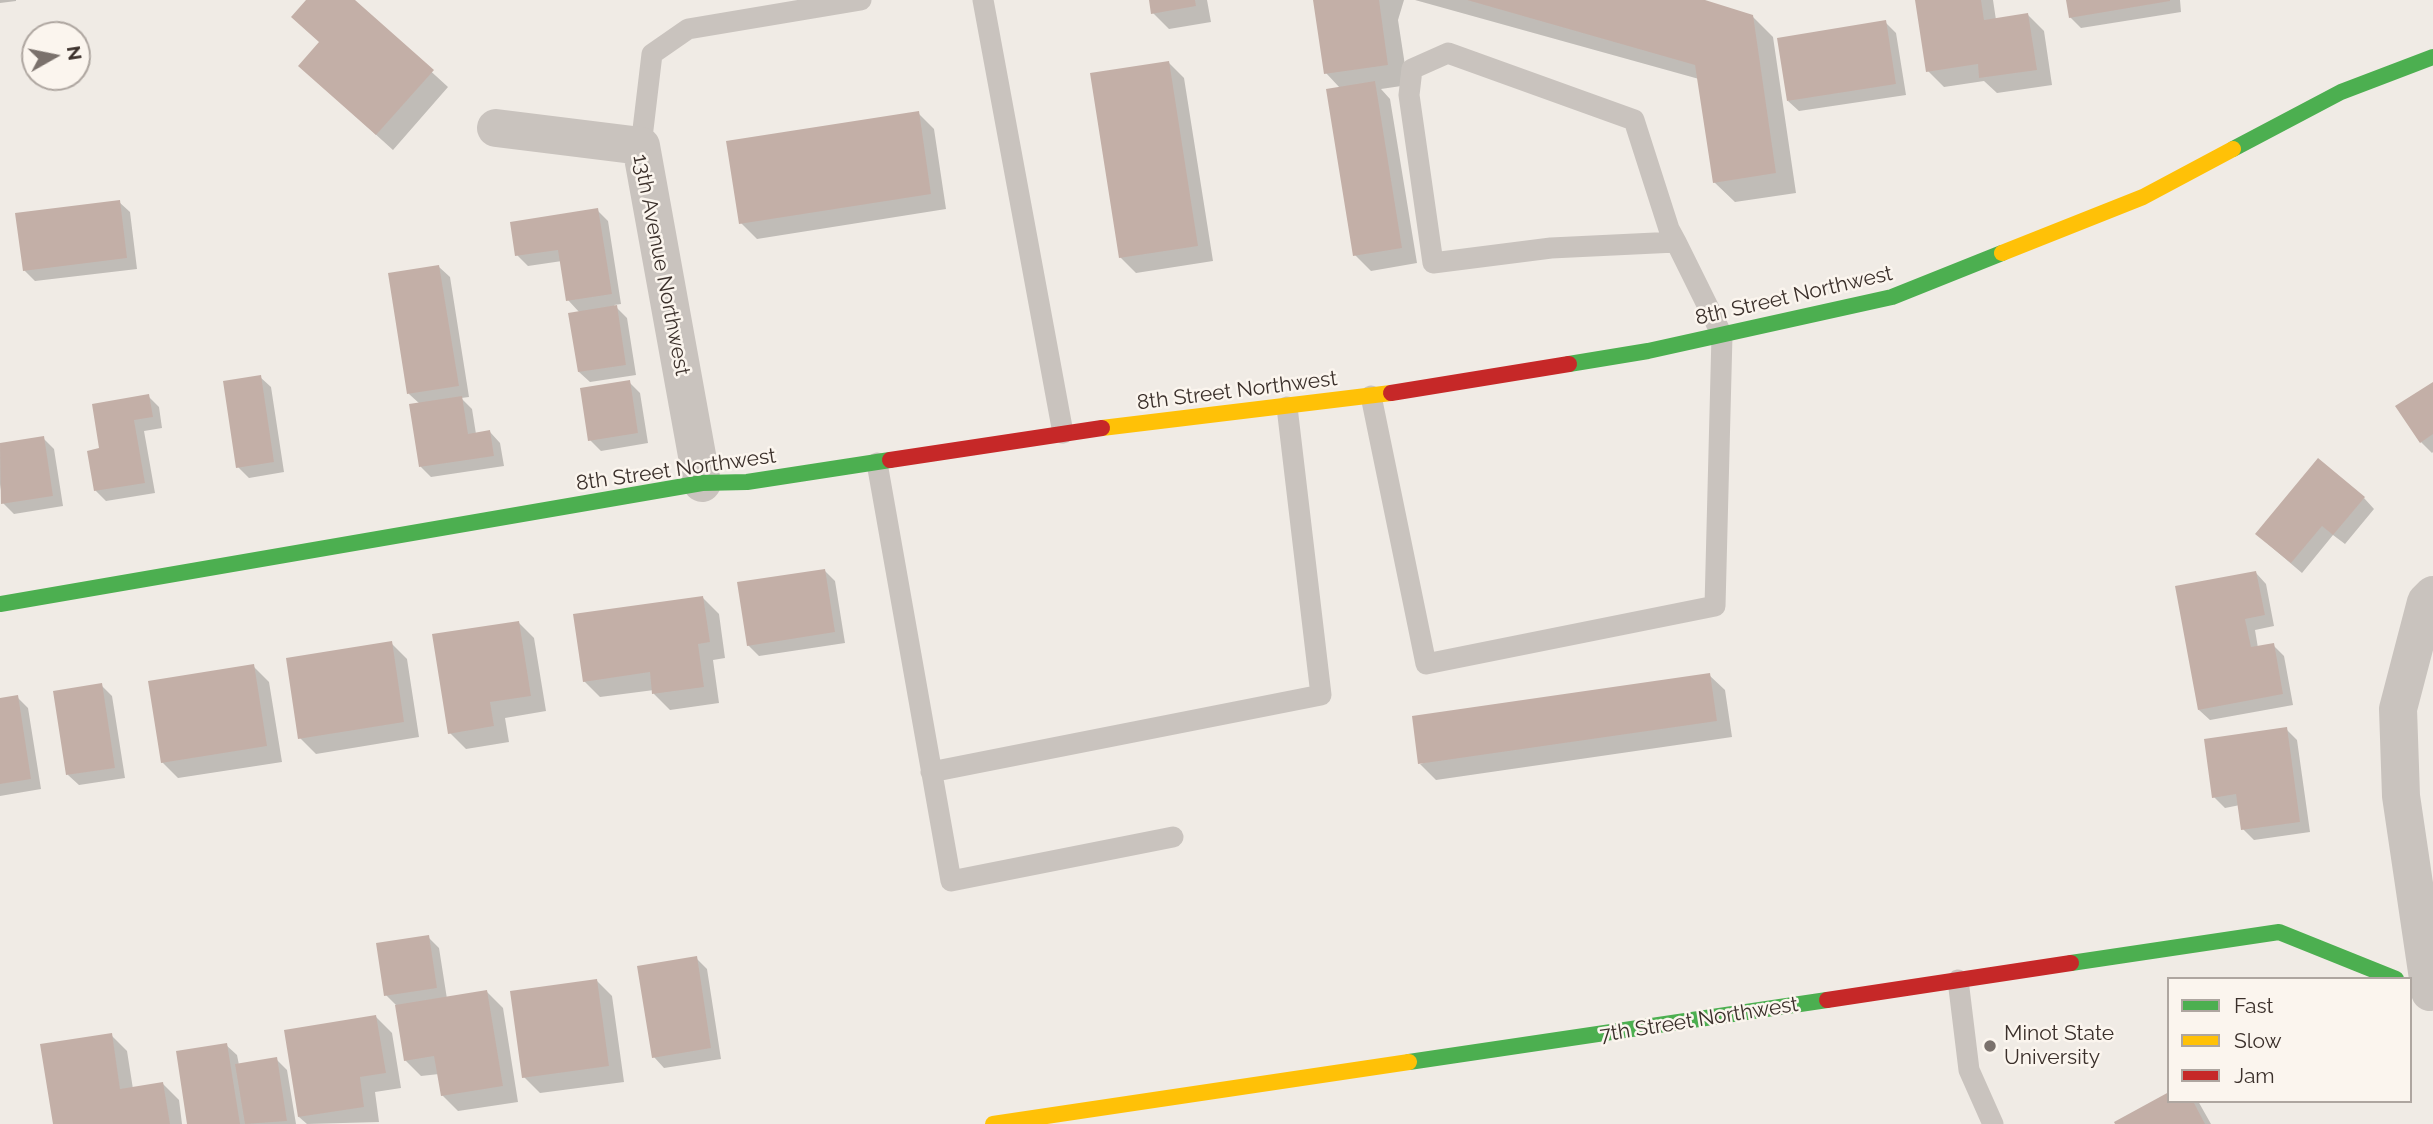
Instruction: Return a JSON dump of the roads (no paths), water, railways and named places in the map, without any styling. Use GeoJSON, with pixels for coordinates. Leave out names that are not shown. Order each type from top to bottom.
{"type":"FeatureCollection","features":[{"type":"Feature","properties":{"kind":"street","name":"8th Street Northwest"},"geometry":{"type":"LineString","coordinates":[[0,604],[702,483],[747,482],[1063,433],[1371,396],[1648,351],[1892,297],[2143,197],[2341,92],[2433,57]]}},
{"type":"Feature","properties":{"kind":"street","name":"13th Avenue Northwest"},"geometry":{"type":"LineString","coordinates":[[496,128],[641,146],[702,483]]}},
{"type":"Feature","properties":{"kind":"street","name":"7th Street Northwest"},"geometry":{"type":"LineString","coordinates":[[2417,987],[2401,796],[2398,709],[2426,602],[2433,595]]}},
{"type":"Feature","properties":{"kind":"street","name":"7th Street Northwest"},"geometry":{"type":"LineString","coordinates":[[993,1124],[2279,932],[2392,977]]}},
{"type":"Feature","properties":{"kind":"lane"},"geometry":{"type":"LineString","coordinates":[[641,146],[652,54],[688,29],[861,0]]}},
{"type":"Feature","properties":{"kind":"lane"},"geometry":{"type":"LineString","coordinates":[[983,0],[1063,433]]}},
{"type":"Feature","properties":{"kind":"lane"},"geometry":{"type":"LineString","coordinates":[[1371,396],[1426,664],[1715,606],[1722,335],[1676,242],[1669,229],[1634,120],[1448,53],[1412,69],[1409,95],[1433,264],[1551,248],[1676,242]]}},
{"type":"Feature","properties":{"kind":"lane"},"geometry":{"type":"LineString","coordinates":[[932,772],[1321,695],[1287,407]]}},
{"type":"Feature","properties":{"kind":"lane"},"geometry":{"type":"LineString","coordinates":[[877,463],[951,881],[1173,837]]}},
{"type":"Feature","properties":{"kind":"lane"},"geometry":{"type":"LineString","coordinates":[[1958,980],[1969,1070],[1993,1124]]}},
{"type":"Feature","properties":{"kind":"place","name":"Minot State University"},"geometry":{"type":"Point","coordinates":[1990,1046]}}]}
